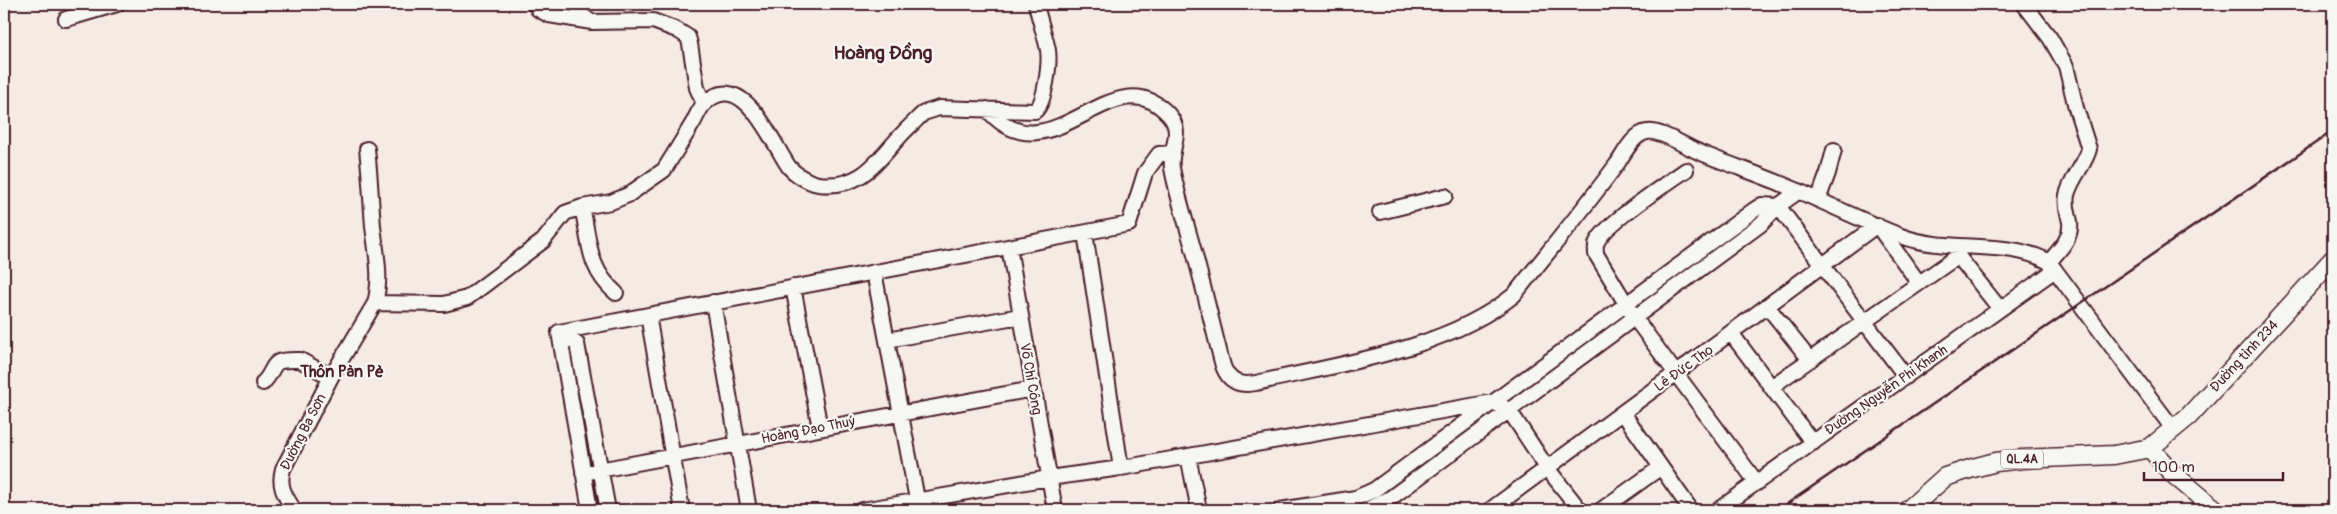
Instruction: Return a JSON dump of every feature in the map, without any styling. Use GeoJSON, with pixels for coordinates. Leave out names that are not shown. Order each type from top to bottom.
{"type":"FeatureCollection","features":[{"type":"Feature","properties":{"kind":"main road","name":"Đường tỉnh 234"},"geometry":{"type":"LineString","coordinates":[[2150,448],[2174,430],[2188,416],[2333,259]]}},
{"type":"Feature","properties":{"kind":"main road","name":"QL.4A"},"geometry":{"type":"LineString","coordinates":[[1908,510],[1945,477],[1996,462],[2114,455],[2150,448]]}},
{"type":"Feature","properties":{"kind":"main road"},"geometry":{"type":"LineString","coordinates":[[2150,448],[2172,473],[2216,510]]}},
{"type":"Feature","properties":{"kind":"street"},"geometry":{"type":"LineString","coordinates":[[66,19],[117,4]]}},
{"type":"Feature","properties":{"kind":"street"},"geometry":{"type":"LineString","coordinates":[[535,4],[538,9],[549,14],[592,22],[653,21],[686,35],[690,44],[699,94],[704,104]]}},
{"type":"Feature","properties":{"kind":"street"},"geometry":{"type":"LineString","coordinates":[[576,4],[582,15],[592,22]]}},
{"type":"Feature","properties":{"kind":"street"},"geometry":{"type":"LineString","coordinates":[[367,149],[379,268],[378,291],[375,303],[444,304],[467,298],[544,241],[564,213],[582,207],[603,205],[628,195],[664,170],[704,104],[712,97],[724,94],[734,95],[742,100],[759,116],[789,166],[802,177],[818,184],[849,181],[864,175],[881,160],[906,130],[924,114],[939,108],[1035,111],[1040,107],[1045,90],[1048,53],[1036,4]]}},
{"type":"Feature","properties":{"kind":"street","name":"Đường Nguyễn Phi Khanh"},"geometry":{"type":"LineString","coordinates":[[1718,510],[2000,310],[2052,266],[2063,247],[2070,227],[2066,204],[2068,193],[2089,149],[2076,108],[2066,66],[2050,38],[2024,4]]}},
{"type":"Feature","properties":{"kind":"street"},"geometry":{"type":"LineString","coordinates":[[987,109],[994,117],[1006,124],[1033,134],[1051,130],[1104,104],[1123,99],[1140,98],[1158,105],[1169,114],[1177,128],[1172,165],[1223,366],[1227,375],[1233,381],[1244,384],[1373,356],[1412,345],[1470,324],[1498,308],[1514,295],[1606,179],[1637,136],[1647,132],[1656,132],[1697,152],[1799,191],[1903,236],[1936,245],[2029,253],[2052,266],[2174,430]]}},
{"type":"Feature","properties":{"kind":"street"},"geometry":{"type":"LineString","coordinates":[[1818,200],[1834,150]]}},
{"type":"Feature","properties":{"kind":"street"},"geometry":{"type":"LineString","coordinates":[[559,332],[1129,224],[1145,173],[1159,154],[1173,153]]}},
{"type":"Feature","properties":{"kind":"street"},"geometry":{"type":"LineString","coordinates":[[1686,170],[1630,210],[1603,233],[1596,243],[1598,260],[1634,317],[1756,483]]}},
{"type":"Feature","properties":{"kind":"street"},"geometry":{"type":"LineString","coordinates":[[1364,496],[1371,509],[1392,497],[1761,224],[1778,206],[1799,191]]}},
{"type":"Feature","properties":{"kind":"street"},"geometry":{"type":"LineString","coordinates":[[1380,212],[1445,196]]}},
{"type":"Feature","properties":{"kind":"street"},"geometry":{"type":"LineString","coordinates":[[1280,510],[1364,496],[1762,205],[1778,206],[1906,376]]}},
{"type":"Feature","properties":{"kind":"street"},"geometry":{"type":"LineString","coordinates":[[582,207],[593,263],[605,283],[616,293]]}},
{"type":"Feature","properties":{"kind":"street"},"geometry":{"type":"LineString","coordinates":[[1877,225],[1919,283]]}},
{"type":"Feature","properties":{"kind":"street","name":"Lê Đức Thọ"},"geometry":{"type":"LineString","coordinates":[[1490,510],[1877,225]]}},
{"type":"Feature","properties":{"kind":"street"},"geometry":{"type":"LineString","coordinates":[[1085,233],[1121,468]]}},
{"type":"Feature","properties":{"kind":"street","name":"Võ Chí Công"},"geometry":{"type":"LineString","coordinates":[[1009,247],[1055,510]]}},
{"type":"Feature","properties":{"kind":"street"},"geometry":{"type":"LineString","coordinates":[[1772,387],[1958,256],[2000,310]]}},
{"type":"Feature","properties":{"kind":"street"},"geometry":{"type":"LineString","coordinates":[[874,272],[918,505]]}},
{"type":"Feature","properties":{"kind":"street"},"geometry":{"type":"LineString","coordinates":[[793,287],[820,428]]}},
{"type":"Feature","properties":{"kind":"street"},"geometry":{"type":"LineString","coordinates":[[712,302],[749,510]]}},
{"type":"Feature","properties":{"kind":"street","name":"Đường Ba Sơn"},"geometry":{"type":"LineString","coordinates":[[294,510],[280,484],[283,469],[331,377],[375,303]]}},
{"type":"Feature","properties":{"kind":"street"},"geometry":{"type":"LineString","coordinates":[[1767,306],[1810,360]]}},
{"type":"Feature","properties":{"kind":"street"},"geometry":{"type":"LineString","coordinates":[[648,315],[682,510]]}},
{"type":"Feature","properties":{"kind":"street"},"geometry":{"type":"LineString","coordinates":[[887,340],[1020,316]]}},
{"type":"Feature","properties":{"kind":"street"},"geometry":{"type":"LineString","coordinates":[[559,332],[577,344],[608,510]]}},
{"type":"Feature","properties":{"kind":"street"},"geometry":{"type":"LineString","coordinates":[[559,332],[590,510]]}},
{"type":"Feature","properties":{"kind":"street"},"geometry":{"type":"LineString","coordinates":[[1731,333],[1813,443]]}},
{"type":"Feature","properties":{"kind":"street"},"geometry":{"type":"LineString","coordinates":[[263,383],[269,377],[272,366],[276,362],[285,360],[300,360],[331,377]]}},
{"type":"Feature","properties":{"kind":"street","name":"Hoàng Đạo Thuý"},"geometry":{"type":"LineString","coordinates":[[583,473],[1033,389]]}},
{"type":"Feature","properties":{"kind":"street"},"geometry":{"type":"LineString","coordinates":[[862,510],[918,505],[1049,478],[1121,468],[1493,402],[1509,410],[1547,468],[1580,510]]}},
{"type":"Feature","properties":{"kind":"street"},"geometry":{"type":"LineString","coordinates":[[1623,413],[1692,510]]}},
{"type":"Feature","properties":{"kind":"street"},"geometry":{"type":"LineString","coordinates":[[1188,456],[1199,510]]}},
{"type":"Feature","properties":{"kind":"street"},"geometry":{"type":"LineString","coordinates":[[1601,510],[1661,467]]}},
{"type":"Feature","properties":{"kind":"railway"},"geometry":{"type":"LineString","coordinates":[[1778,510],[2333,131]]}},
{"type":"Feature","properties":{"kind":"district","name":"Hoàng Đồng"},"geometry":{"type":"Point","coordinates":[883,53]}},
{"type":"Feature","properties":{"kind":"district","name":"Thôn Pàn Pè"},"geometry":{"type":"Point","coordinates":[342,372]}}]}
